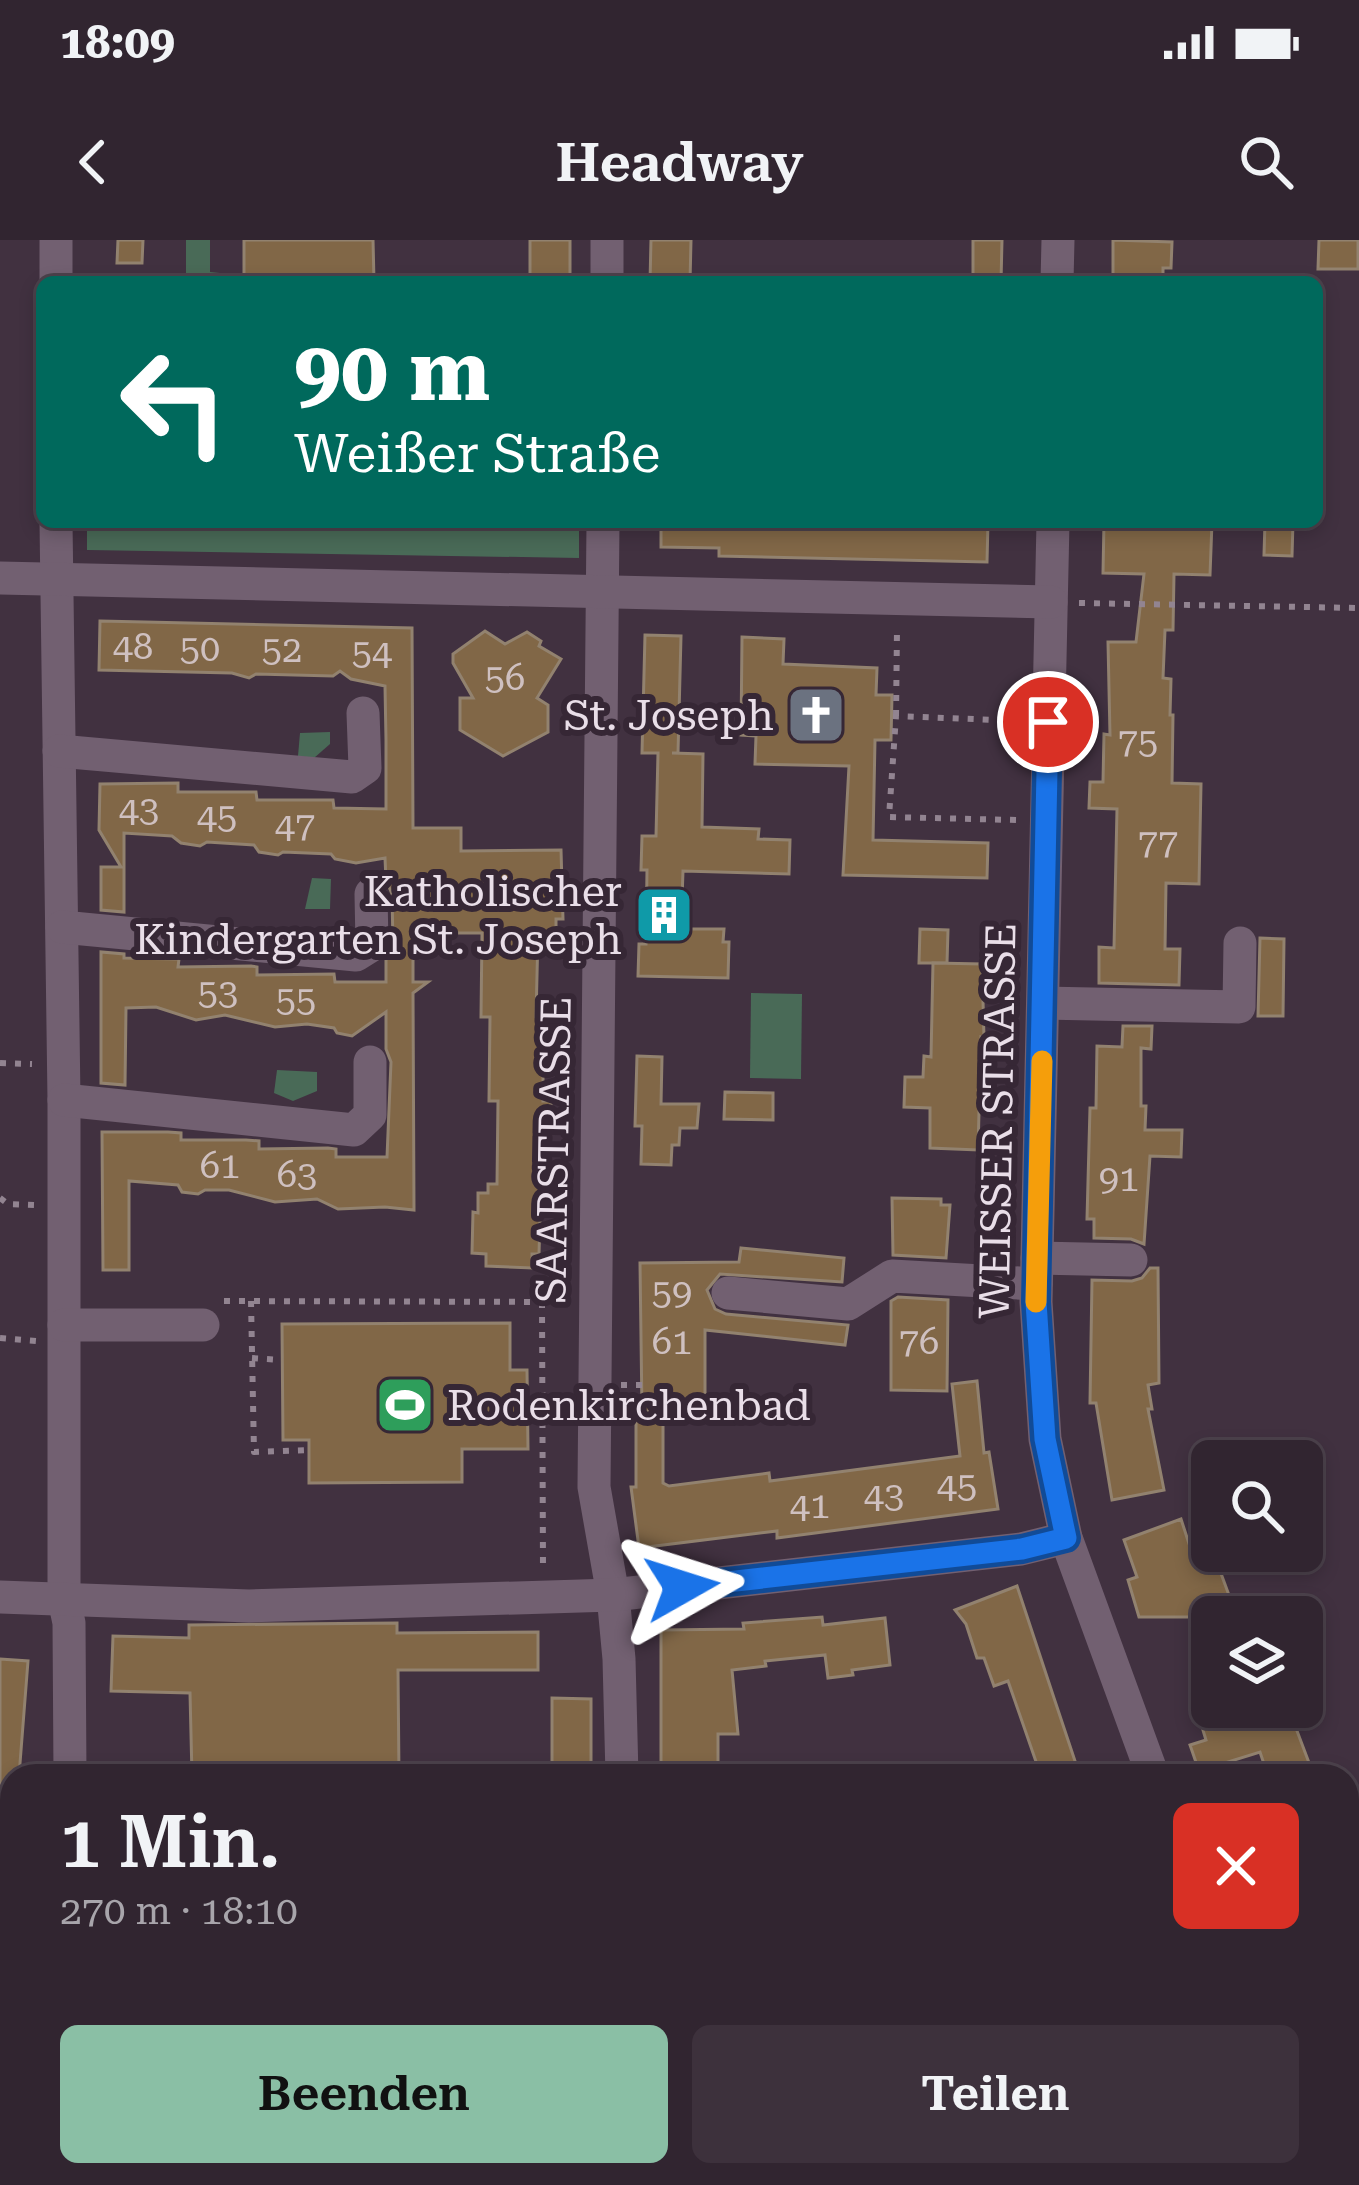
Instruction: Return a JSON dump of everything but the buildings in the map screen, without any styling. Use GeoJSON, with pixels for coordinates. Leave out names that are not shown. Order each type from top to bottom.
{"type":"FeatureCollection","features":[{"type":"Feature","properties":{"kind":"street"},"geometry":{"type":"LineString","coordinates":[[56,240],[56,276]]}},
{"type":"Feature","properties":{"kind":"street"},"geometry":{"type":"LineString","coordinates":[[607,240],[607,276]]}},
{"type":"Feature","properties":{"kind":"street"},"geometry":{"type":"LineString","coordinates":[[1057,276],[1058,240]]}},
{"type":"Feature","properties":{"kind":"street"},"geometry":{"type":"LineString","coordinates":[[56,528],[64,1100],[64,1600],[69,1624],[70,1764]]}},
{"type":"Feature","properties":{"kind":"street","name":"SAARSTRASSE"},"geometry":{"type":"LineString","coordinates":[[603,528],[594,1487],[620,1659],[622,1764]]}},
{"type":"Feature","properties":{"kind":"street","name":"WEISSER STRASSE"},"geometry":{"type":"LineString","coordinates":[[1053,528],[1036,1271],[1045,1439],[1066,1538],[1149,1764]]}},
{"type":"Feature","properties":{"kind":"street"},"geometry":{"type":"LineString","coordinates":[[0,578],[1051,602]]}},
{"type":"Feature","properties":{"kind":"street"},"geometry":{"type":"LineString","coordinates":[[59,752],[352,777],[365,768],[363,713]]}},
{"type":"Feature","properties":{"kind":"street"},"geometry":{"type":"LineString","coordinates":[[62,927],[356,956],[372,945],[371,894]]}},
{"type":"Feature","properties":{"kind":"street"},"geometry":{"type":"LineString","coordinates":[[1043,1003],[1239,1007],[1240,943]]}},
{"type":"Feature","properties":{"kind":"street"},"geometry":{"type":"LineString","coordinates":[[64,1100],[353,1130],[370,1115],[370,1062]]}},
{"type":"Feature","properties":{"kind":"street"},"geometry":{"type":"LineString","coordinates":[[728,1293],[848,1304],[892,1276],[1036,1271],[1131,1260]]}},
{"type":"Feature","properties":{"kind":"street"},"geometry":{"type":"LineString","coordinates":[[64,1324],[206,1313]]}},
{"type":"Feature","properties":{"kind":"street"},"geometry":{"type":"LineString","coordinates":[[0,1597],[249,1606],[613,1594],[1022,1549],[1066,1538]]}},
{"type":"Feature","properties":{"kind":"path"},"geometry":{"type":"LineString","coordinates":[[898,599],[889,817],[1048,820]]}},
{"type":"Feature","properties":{"kind":"path"},"geometry":{"type":"LineString","coordinates":[[1119,603],[1359,608]]}},
{"type":"Feature","properties":{"kind":"path"},"geometry":{"type":"LineString","coordinates":[[896,716],[1048,722]]}},
{"type":"Feature","properties":{"kind":"path"},"geometry":{"type":"LineString","coordinates":[[206,1313],[251,1301],[596,1303]]}},
{"type":"Feature","properties":{"kind":"path"},"geometry":{"type":"LineString","coordinates":[[251,1301],[254,1452],[309,1450]]}},
{"type":"Feature","properties":{"kind":"path"},"geometry":{"type":"LineString","coordinates":[[542,1302],[543,1597]]}},
{"type":"Feature","properties":{"kind":"path"},"geometry":{"type":"LineString","coordinates":[[252,1358],[282,1360]]}},
{"type":"Feature","properties":{"kind":"green space"},"geometry":{"type":"Polygon","coordinates":[[[186,240],[210,240],[210,272],[220,276],[119,276],[186,274],[186,240]]]}},
{"type":"Feature","properties":{"kind":"green space"},"geometry":{"type":"Polygon","coordinates":[[[87,528],[579,528],[579,558],[87,550],[87,528]]]}},
{"type":"Feature","properties":{"kind":"green space"},"geometry":{"type":"Polygon","coordinates":[[[330,732],[330,744],[314,758],[298,756],[300,733],[330,732]]]}},
{"type":"Feature","properties":{"kind":"green space"},"geometry":{"type":"Polygon","coordinates":[[[312,878],[331,879],[330,909],[305,909],[312,878]]]}},
{"type":"Feature","properties":{"kind":"green space"},"geometry":{"type":"Polygon","coordinates":[[[751,993],[802,994],[801,1079],[750,1078],[751,993]]]}},
{"type":"Feature","properties":{"kind":"green space"},"geometry":{"type":"Polygon","coordinates":[[[277,1070],[317,1072],[317,1091],[293,1101],[274,1093],[277,1070]]]}},
{"type":"Feature","properties":{"kind":"slow traffic"},"geometry":{"type":"LineString","coordinates":[[1036,1302],[1042,1061]]}},
{"type":"Feature","properties":{"kind":"place","name":"St. Joseph"},"geometry":{"type":"Point","coordinates":[816,715]}},
{"type":"Feature","properties":{"kind":"place","name":"Katholischer Kindergarten St. Joseph"},"geometry":{"type":"Point","coordinates":[664,915]}},
{"type":"Feature","properties":{"kind":"place","name":"Rodenkirchenbad"},"geometry":{"type":"Point","coordinates":[405,1405]}},
{"type":"Feature","properties":{"kind":"route"},"geometry":{"type":"LineString","coordinates":[[682,1587],[1022,1549],[1066,1538],[1045,1439],[1036,1302],[1048,722]]}}]}
